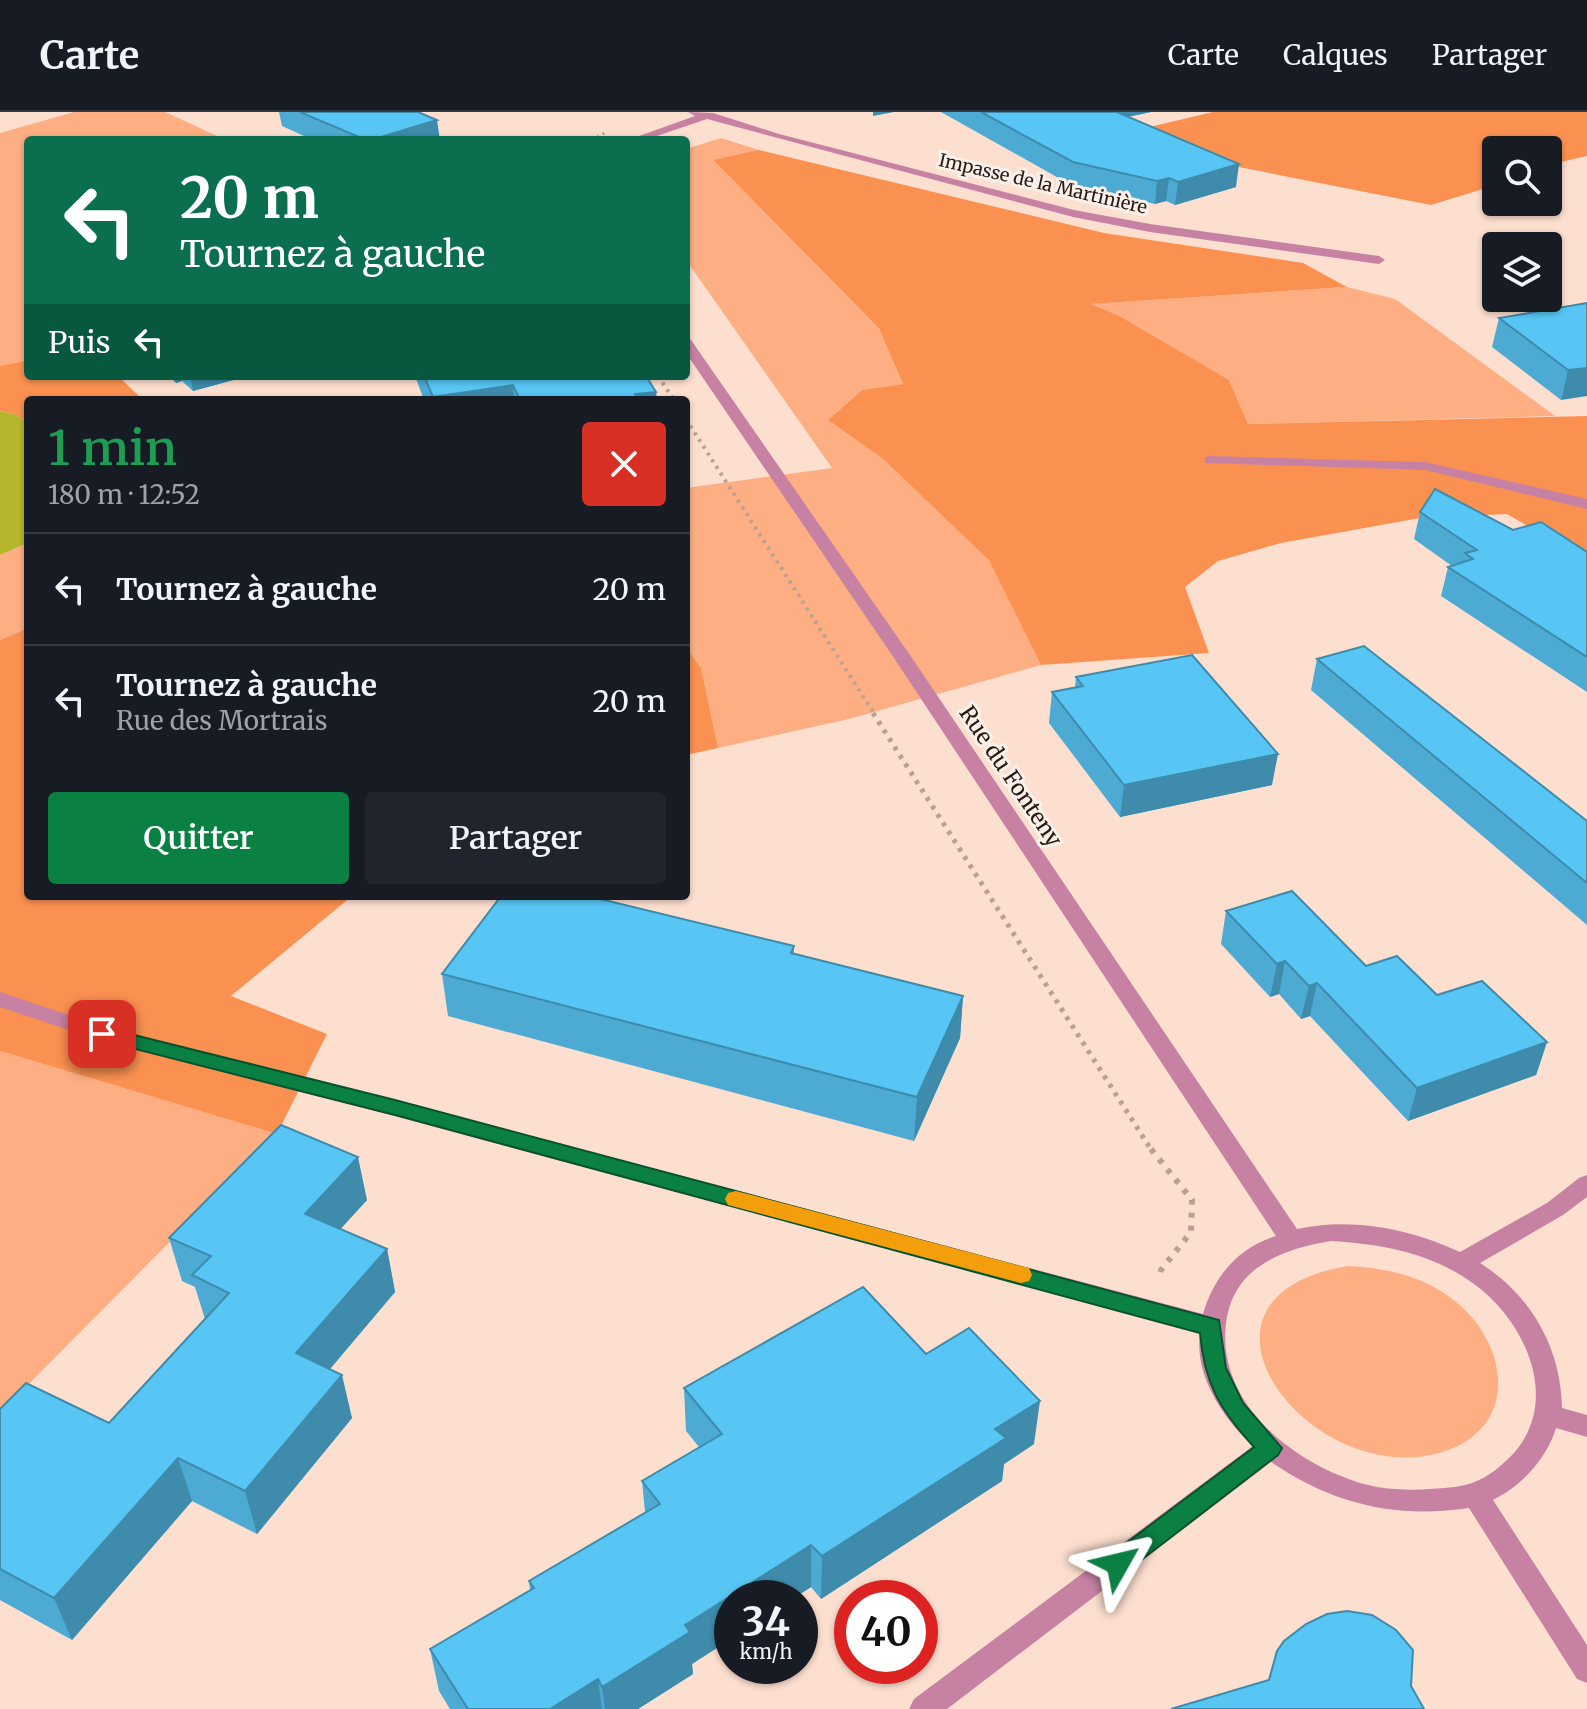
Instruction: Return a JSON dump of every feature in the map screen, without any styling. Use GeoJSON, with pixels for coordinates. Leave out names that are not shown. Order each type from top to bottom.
{"type":"FeatureCollection","features":[{"type":"Feature","properties":{"kind":"street"},"geometry":{"type":"LineString","coordinates":[[644,136],[698,114],[721,112]]}},
{"type":"Feature","properties":{"kind":"street","name":"Impasse de la Martinière"},"geometry":{"type":"LineString","coordinates":[[698,114],[1073,213],[1150,228],[1379,260]]}},
{"type":"Feature","properties":{"kind":"street","name":"Rue du Fonteny"},"geometry":{"type":"LineString","coordinates":[[690,349],[903,658],[1291,1239]]}},
{"type":"Feature","properties":{"kind":"street"},"geometry":{"type":"LineString","coordinates":[[1210,460],[1425,466],[1587,504]]}},
{"type":"Feature","properties":{"kind":"street"},"geometry":{"type":"LineString","coordinates":[[0,999],[102,1034],[395,1108],[1211,1326]]}},
{"type":"Feature","properties":{"kind":"street"},"geometry":{"type":"LineString","coordinates":[[1461,1263],[1555,1209],[1587,1184]]}},
{"type":"Feature","properties":{"kind":"street"},"geometry":{"type":"LineString","coordinates":[[1331,1232],[1375,1234],[1419,1245],[1461,1263],[1495,1287],[1522,1315],[1542,1348],[1552,1382],[1550,1415],[1535,1450],[1506,1479],[1476,1496],[1416,1502],[1364,1495],[1314,1477],[1270,1448],[1234,1409],[1215,1368],[1211,1326],[1219,1297],[1236,1273],[1260,1252],[1291,1239],[1331,1232]]}},
{"type":"Feature","properties":{"kind":"street"},"geometry":{"type":"LineString","coordinates":[[1550,1415],[1587,1426]]}},
{"type":"Feature","properties":{"kind":"street"},"geometry":{"type":"LineString","coordinates":[[924,1709],[1270,1448]]}},
{"type":"Feature","properties":{"kind":"street"},"geometry":{"type":"LineString","coordinates":[[1476,1496],[1587,1670]]}},
{"type":"Feature","properties":{"kind":"path"},"geometry":{"type":"LineString","coordinates":[[690,425],[1156,1157],[1192,1200],[1191,1232],[1161,1270],[1159,1277]]}},
{"type":"Feature","properties":{"kind":"shaded area"},"geometry":{"type":"Polygon","coordinates":[[[74,112],[165,112],[217,136],[24,136],[24,361],[0,366],[0,133],[74,112]]]}},
{"type":"Feature","properties":{"kind":"shaded area"},"geometry":{"type":"Polygon","coordinates":[[[1213,112],[1587,112],[1587,156],[1562,162],[1562,136],[1482,136],[1482,189],[1431,205],[1188,157],[1124,133],[1213,112]]]}},
{"type":"Feature","properties":{"kind":"shaded area"},"geometry":{"type":"Polygon","coordinates":[[[721,138],[759,150],[714,161],[879,327],[903,384],[862,390],[828,420],[883,459],[990,560],[1041,665],[849,719],[718,748],[701,668],[690,653],[690,487],[832,468],[690,266],[690,148],[721,138]]]}},
{"type":"Feature","properties":{"kind":"shaded area"},"geometry":{"type":"Polygon","coordinates":[[[759,150],[1104,233],[1303,263],[1347,287],[1091,304],[1119,316],[1229,380],[1248,424],[1587,416],[1587,560],[1507,514],[1420,518],[1281,543],[1218,561],[1185,587],[1209,653],[1041,665],[989,560],[883,459],[828,420],[862,390],[903,384],[879,328],[713,160],[759,150]]]}},
{"type":"Feature","properties":{"kind":"shaded area"},"geometry":{"type":"Polygon","coordinates":[[[1347,287],[1395,299],[1555,416],[1248,424],[1229,380],[1089,304],[1347,287]]]}},
{"type":"Feature","properties":{"kind":"shaded area"},"geometry":{"type":"Polygon","coordinates":[[[24,361],[24,380],[122,380],[139,396],[24,396],[24,420],[0,411],[0,366],[24,361]]]}},
{"type":"Feature","properties":{"kind":"shaded area"},"geometry":{"type":"Polygon","coordinates":[[[0,411],[24,420],[24,545],[0,555],[0,411]]]}},
{"type":"Feature","properties":{"kind":"shaded area"},"geometry":{"type":"Polygon","coordinates":[[[24,545],[24,630],[0,640],[0,555],[24,545]]]}},
{"type":"Feature","properties":{"kind":"shaded area"},"geometry":{"type":"Polygon","coordinates":[[[24,630],[24,900],[347,900],[231,996],[327,1034],[277,1134],[0,1051],[0,640],[24,630]]]}},
{"type":"Feature","properties":{"kind":"shaded area"},"geometry":{"type":"Polygon","coordinates":[[[690,653],[701,668],[718,748],[690,754],[690,653]]]}},
{"type":"Feature","properties":{"kind":"shaded area"},"geometry":{"type":"Polygon","coordinates":[[[0,1051],[277,1134],[0,1413],[0,1051]]]}},
{"type":"Feature","properties":{"kind":"shaded area"},"geometry":{"type":"Polygon","coordinates":[[[1348,1266],[1389,1271],[1415,1278],[1439,1290],[1471,1316],[1486,1337],[1495,1360],[1498,1383],[1495,1405],[1484,1425],[1466,1442],[1439,1453],[1390,1457],[1343,1443],[1304,1418],[1275,1385],[1261,1348],[1265,1313],[1293,1284],[1348,1266]]]}},
{"type":"Feature","properties":{"kind":"building"},"geometry":{"type":"Polygon","coordinates":[[[300,112],[418,112],[437,120],[384,136],[357,136],[300,112]]]}},
{"type":"Feature","properties":{"kind":"building"},"geometry":{"type":"Polygon","coordinates":[[[981,112],[1117,112],[1239,164],[1178,182],[1169,178],[1157,181],[1073,162],[981,112]]]}},
{"type":"Feature","properties":{"kind":"building"},"geometry":{"type":"Polygon","coordinates":[[[1587,303],[1587,368],[1568,370],[1499,318],[1534,312],[1562,312],[1562,307],[1587,303]]]}},
{"type":"Feature","properties":{"kind":"building"},"geometry":{"type":"Polygon","coordinates":[[[426,380],[648,380],[656,392],[636,396],[518,396],[513,385],[433,396],[426,380]]]}},
{"type":"Feature","properties":{"kind":"building"},"geometry":{"type":"Polygon","coordinates":[[[1435,489],[1513,530],[1541,522],[1587,552],[1587,657],[1448,567],[1473,559],[1465,553],[1477,550],[1420,512],[1435,489]]]}},
{"type":"Feature","properties":{"kind":"building"},"geometry":{"type":"Polygon","coordinates":[[[1364,646],[1587,821],[1587,883],[1317,659],[1364,646]]]}},
{"type":"Feature","properties":{"kind":"building"},"geometry":{"type":"Polygon","coordinates":[[[1192,655],[1278,754],[1124,785],[1052,692],[1083,686],[1076,677],[1192,655]]]}},
{"type":"Feature","properties":{"kind":"building"},"geometry":{"type":"Polygon","coordinates":[[[1292,891],[1366,966],[1397,956],[1437,995],[1482,981],[1547,1042],[1417,1088],[1317,983],[1309,986],[1285,961],[1277,964],[1226,911],[1292,891]]]}},
{"type":"Feature","properties":{"kind":"building"},"geometry":{"type":"Polygon","coordinates":[[[498,900],[604,900],[794,946],[791,953],[963,996],[917,1097],[442,974],[498,900]]]}},
{"type":"Feature","properties":{"kind":"building"},"geometry":{"type":"Polygon","coordinates":[[[281,1125],[358,1157],[305,1214],[387,1249],[296,1353],[342,1375],[245,1491],[178,1458],[54,1598],[0,1569],[0,1409],[26,1383],[109,1423],[229,1293],[192,1275],[211,1256],[169,1238],[281,1125]]]}},
{"type":"Feature","properties":{"kind":"building"},"geometry":{"type":"Polygon","coordinates":[[[863,1287],[926,1354],[969,1328],[1040,1401],[995,1429],[1006,1438],[822,1556],[811,1545],[756,1580],[714,1580],[714,1607],[685,1625],[690,1632],[602,1687],[598,1679],[550,1709],[468,1709],[430,1649],[534,1588],[529,1581],[660,1504],[642,1481],[722,1434],[684,1388],[863,1287]]]}},
{"type":"Feature","properties":{"kind":"building"},"geometry":{"type":"Polygon","coordinates":[[[1347,1611],[1372,1615],[1396,1630],[1413,1650],[1411,1686],[1424,1709],[1171,1709],[1269,1680],[1277,1651],[1284,1641],[1306,1624],[1327,1614],[1347,1611]]]}},
{"type":"Feature","properties":{"kind":"slow traffic"},"geometry":{"type":"LineString","coordinates":[[736,1199],[1021,1275]]}},
{"type":"Feature","properties":{"kind":"route"},"geometry":{"type":"LineString","coordinates":[[102,1034],[395,1108],[1211,1326],[1215,1368],[1234,1409],[1270,1448],[1118,1564]]}}]}
